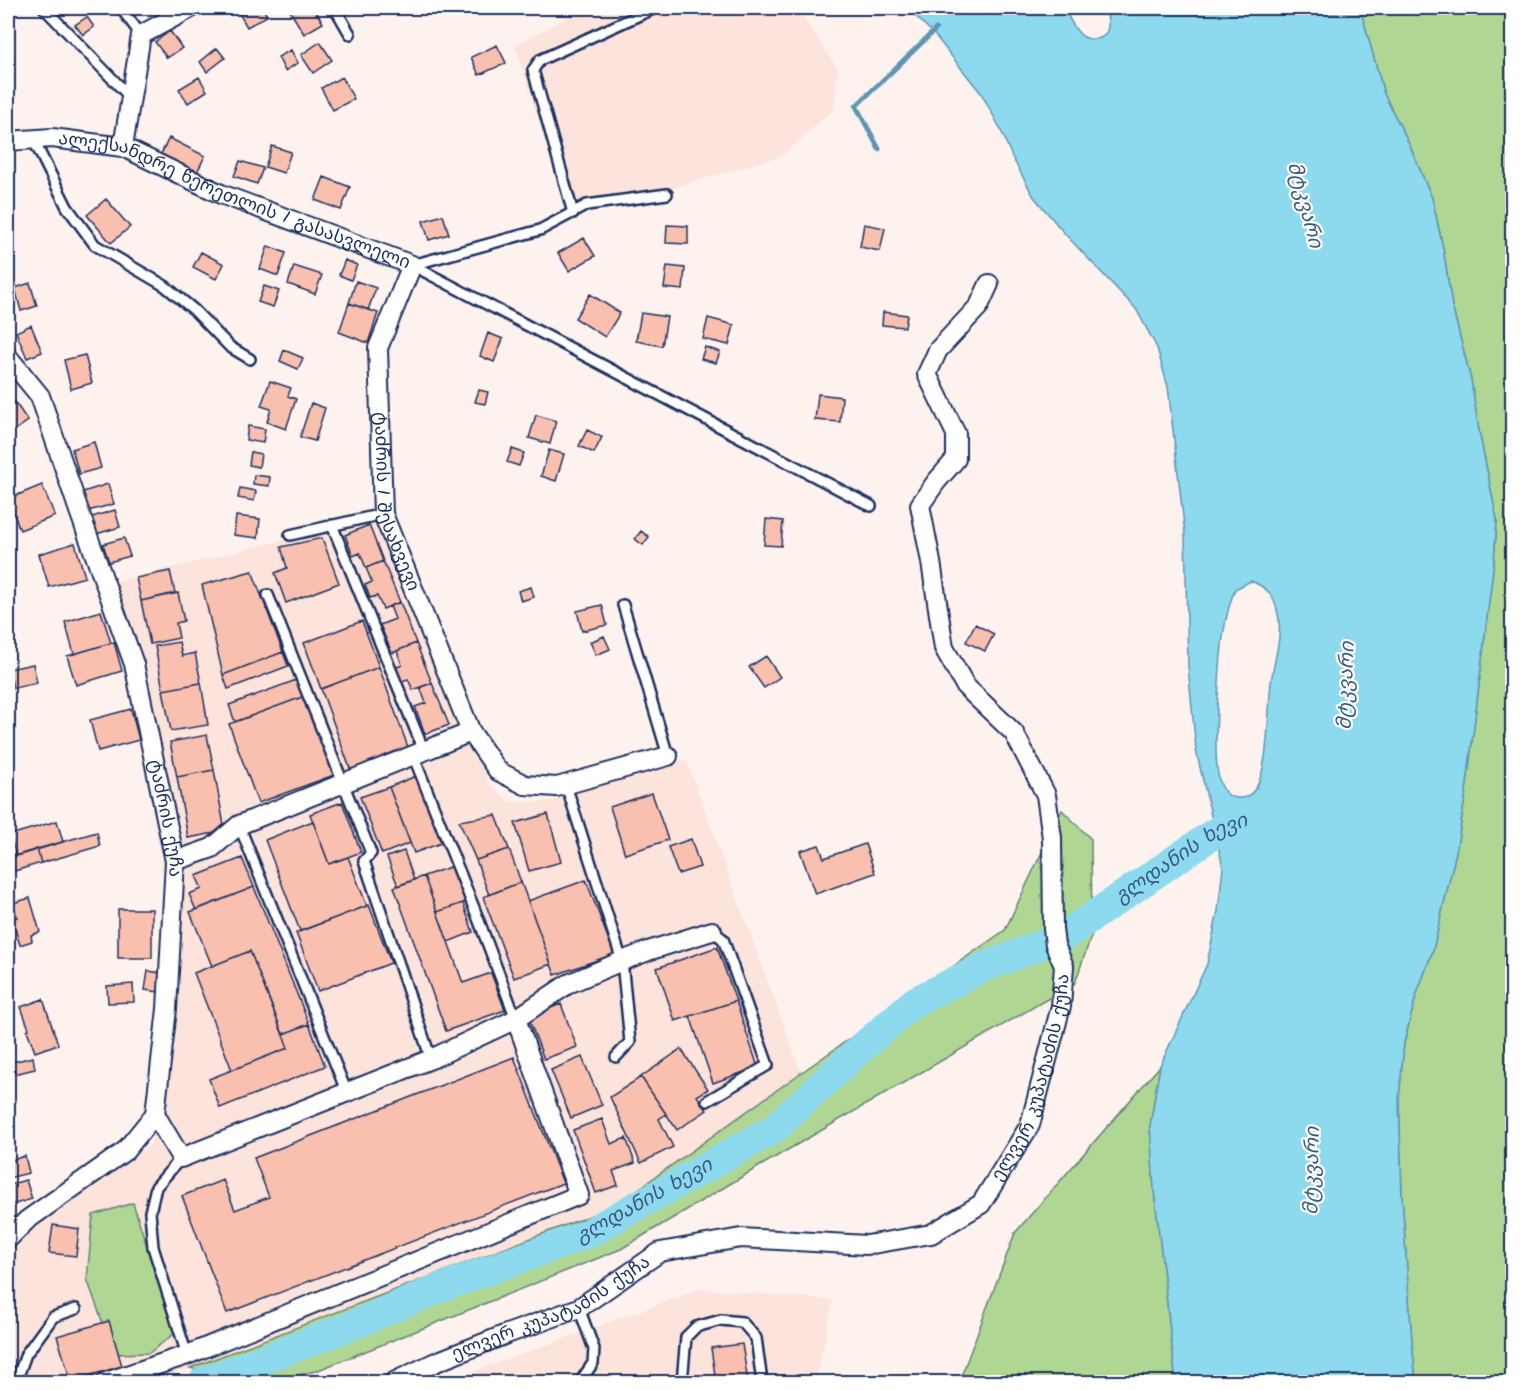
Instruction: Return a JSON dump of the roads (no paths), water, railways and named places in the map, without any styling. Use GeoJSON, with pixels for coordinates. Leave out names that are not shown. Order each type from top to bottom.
{"type":"FeatureCollection","features":[{"type":"Feature","properties":{"kind":"street"},"geometry":{"type":"LineString","coordinates":[[123,147],[141,35],[191,8]]}},
{"type":"Feature","properties":{"kind":"street","name":"ალექსანდრე წერეთლის I გასასვლელი"},"geometry":{"type":"LineString","coordinates":[[8,141],[52,138],[123,147],[221,194],[412,265]]}},
{"type":"Feature","properties":{"kind":"street","name":"ტაძრის I შესახვევი"},"geometry":{"type":"LineString","coordinates":[[412,265],[378,348],[383,514],[471,732],[498,771],[525,785],[556,787],[566,785],[668,756]]}},
{"type":"Feature","properties":{"kind":"street","name":"ელვერ კუპატაძის ქუჩა"},"geometry":{"type":"LineString","coordinates":[[394,1383],[436,1362],[579,1308],[660,1252],[741,1238],[867,1245],[931,1234],[981,1204],[1030,1125],[1061,1006],[1064,966],[1053,929],[1052,838],[1046,795],[1014,733],[966,687],[944,648],[920,505],[956,459],[956,434],[927,374],[938,350],[979,306],[988,284]]}},
{"type":"Feature","properties":{"kind":"street","name":"ტაძრის ქუჩა"},"geometry":{"type":"LineString","coordinates":[[8,357],[40,396],[134,664],[175,861],[167,1009],[155,1114]]}},
{"type":"Feature","properties":{"kind":"street"},"geometry":{"type":"LineString","coordinates":[[175,861],[213,848],[239,825],[471,732]]}},
{"type":"Feature","properties":{"kind":"street"},"geometry":{"type":"LineString","coordinates":[[8,1239],[27,1220],[125,1151],[155,1114],[181,1158],[431,1059],[516,1019],[567,984],[648,951],[712,931]]}},
{"type":"Feature","properties":{"kind":"street"},"geometry":{"type":"LineString","coordinates":[[106,1383],[187,1355],[579,1196],[516,1019]]}},
{"type":"Feature","properties":{"kind":"lane"},"geometry":{"type":"LineString","coordinates":[[44,8],[130,97]]}},
{"type":"Feature","properties":{"kind":"lane"},"geometry":{"type":"LineString","coordinates":[[121,8],[141,35]]}},
{"type":"Feature","properties":{"kind":"lane"},"geometry":{"type":"LineString","coordinates":[[335,8],[350,34]]}},
{"type":"Feature","properties":{"kind":"lane"},"geometry":{"type":"LineString","coordinates":[[573,213],[533,70],[540,60],[655,8]]}},
{"type":"Feature","properties":{"kind":"lane"},"geometry":{"type":"LineString","coordinates":[[33,140],[67,207],[95,245],[165,286],[194,310],[230,347],[250,359]]}},
{"type":"Feature","properties":{"kind":"lane","name":"ალექსანდრე წერეთლის I გასასვლელი"},"geometry":{"type":"LineString","coordinates":[[412,265],[540,230],[587,205],[667,194]]}},
{"type":"Feature","properties":{"kind":"lane"},"geometry":{"type":"LineString","coordinates":[[412,265],[871,506]]}},
{"type":"Feature","properties":{"kind":"lane"},"geometry":{"type":"LineString","coordinates":[[290,535],[383,514]]}},
{"type":"Feature","properties":{"kind":"lane"},"geometry":{"type":"LineString","coordinates":[[332,525],[516,1019]]}},
{"type":"Feature","properties":{"kind":"lane"},"geometry":{"type":"LineString","coordinates":[[268,596],[371,853],[364,861],[431,1059]]}},
{"type":"Feature","properties":{"kind":"lane"},"geometry":{"type":"LineString","coordinates":[[623,605],[668,756]]}},
{"type":"Feature","properties":{"kind":"lane"},"geometry":{"type":"LineString","coordinates":[[566,785],[622,961],[630,1042],[616,1057]]}},
{"type":"Feature","properties":{"kind":"lane"},"geometry":{"type":"LineString","coordinates":[[239,825],[347,1092]]}},
{"type":"Feature","properties":{"kind":"lane"},"geometry":{"type":"LineString","coordinates":[[707,1101],[768,1065],[723,939],[712,931]]}},
{"type":"Feature","properties":{"kind":"lane"},"geometry":{"type":"LineString","coordinates":[[181,1158],[156,1187],[150,1212],[153,1247],[187,1355]]}},
{"type":"Feature","properties":{"kind":"lane"},"geometry":{"type":"LineString","coordinates":[[16,1383],[26,1354],[53,1317],[76,1308]]}},
{"type":"Feature","properties":{"kind":"lane"},"geometry":{"type":"LineString","coordinates":[[579,1308],[594,1348],[593,1363],[580,1383]]}},
{"type":"Feature","properties":{"kind":"lane"},"geometry":{"type":"LineString","coordinates":[[682,1383],[687,1337],[696,1327],[721,1320],[742,1322],[756,1338],[762,1383]]}},
{"type":"Feature","properties":{"kind":"water","name":"მტკვარი"},"geometry":{"type":"Polygon","coordinates":[[[907,8],[1064,8],[1079,33],[1085,38],[1092,39],[1103,37],[1107,31],[1108,19],[1103,8],[1360,8],[1384,94],[1432,198],[1452,306],[1471,380],[1497,520],[1466,792],[1456,852],[1433,950],[1416,996],[1404,1043],[1399,1098],[1402,1197],[1416,1382],[1176,1382],[1154,1189],[1150,1126],[1160,1066],[1207,964],[1218,911],[1223,867],[1196,750],[1188,666],[1185,534],[1168,387],[1157,348],[1136,309],[1065,234],[1034,197],[981,93],[933,33],[907,8]],[[1251,581],[1235,589],[1231,600],[1225,623],[1216,720],[1217,768],[1221,786],[1232,797],[1240,798],[1248,796],[1253,791],[1260,780],[1263,768],[1271,682],[1279,639],[1278,614],[1274,602],[1269,593],[1251,581]]]}},
{"type":"Feature","properties":{"kind":"waterway"},"geometry":{"type":"LineString","coordinates":[[879,149],[856,106],[936,29]]}},
{"type":"Feature","properties":{"kind":"waterway","name":"გლდანის ხევი"},"geometry":{"type":"LineString","coordinates":[[1064,936],[1216,832],[1254,818]]}},
{"type":"Feature","properties":{"kind":"waterway","name":"გლდანის ხევი"},"geometry":{"type":"LineString","coordinates":[[203,1382],[346,1328],[437,1289],[585,1235],[774,1129],[914,1002],[982,968],[1043,944]]}}]}
